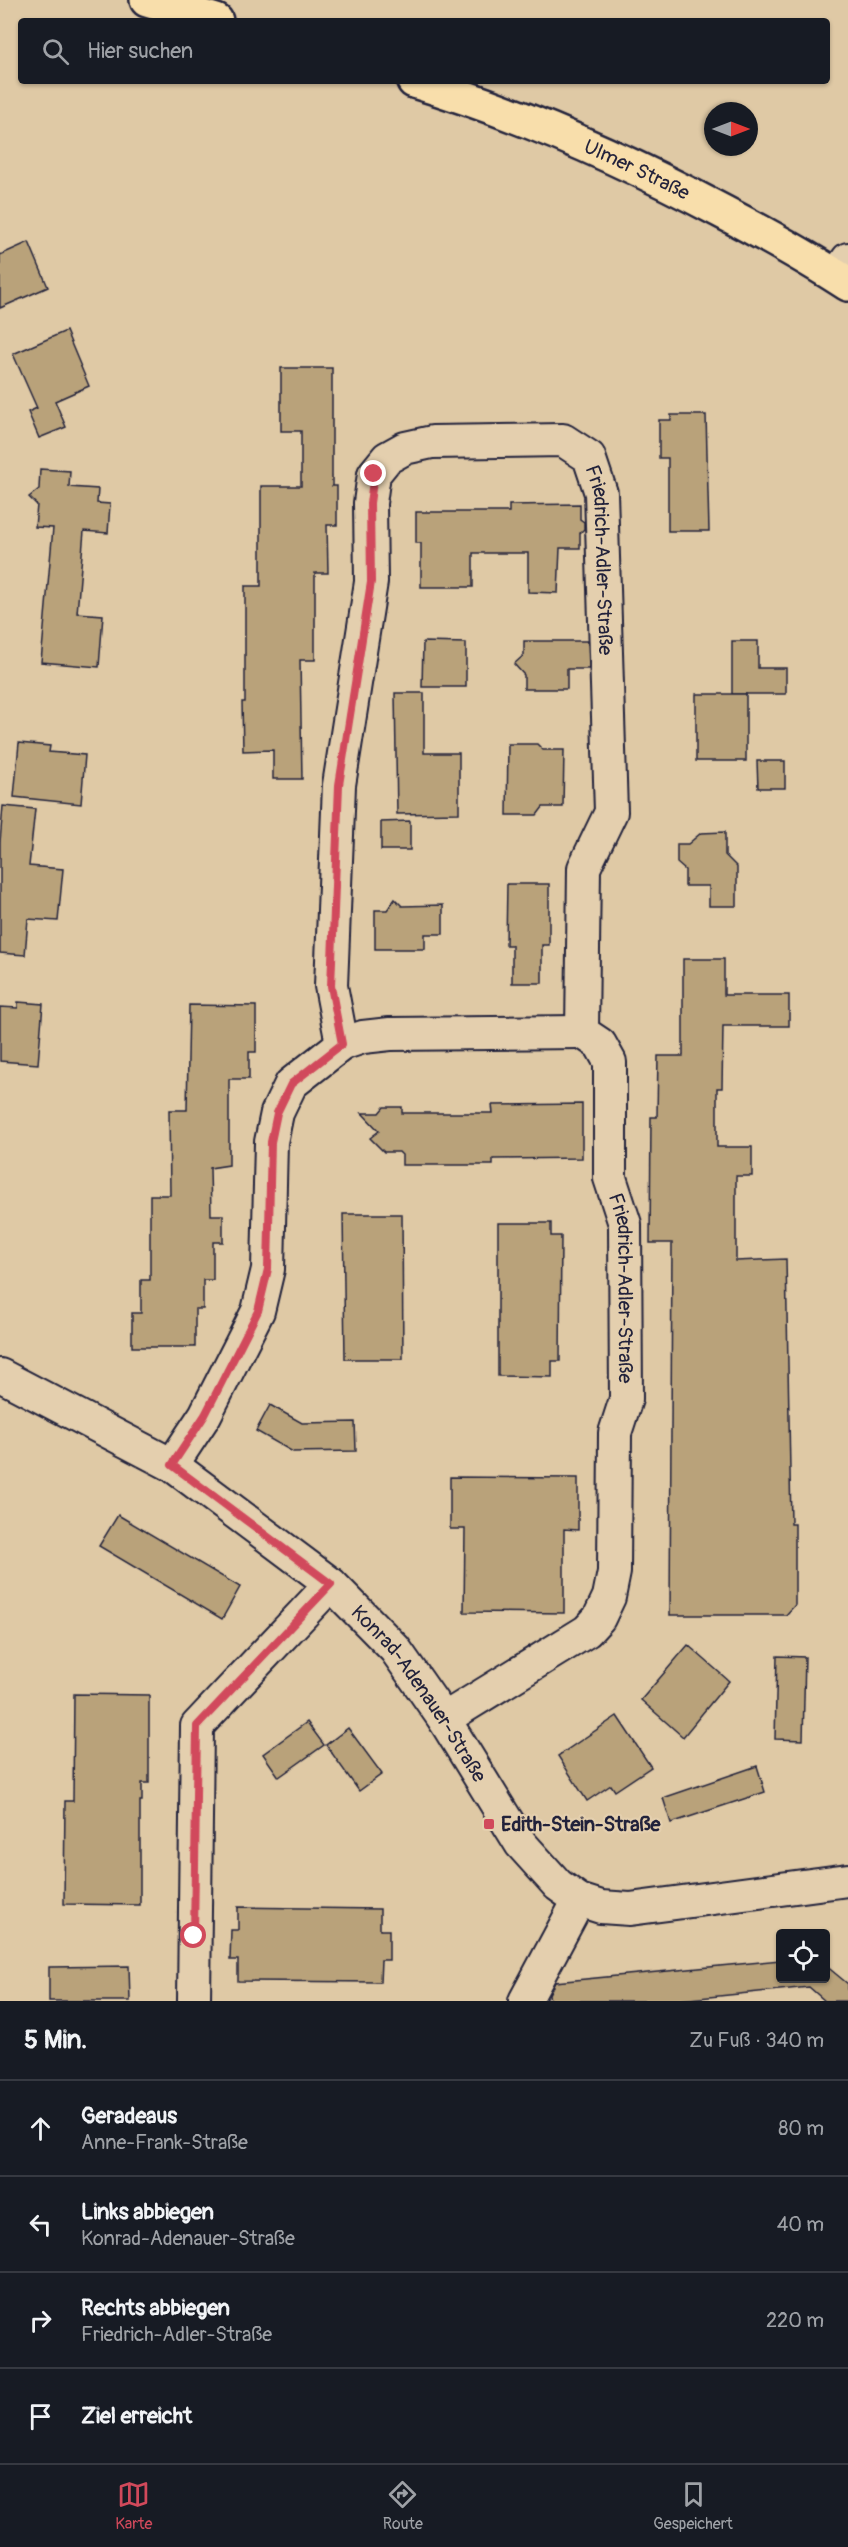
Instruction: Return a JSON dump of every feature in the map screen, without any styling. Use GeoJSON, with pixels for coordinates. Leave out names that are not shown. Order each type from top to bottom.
{"type":"FeatureCollection","features":[{"type":"Feature","properties":{"kind":"main road"},"geometry":{"type":"LineString","coordinates":[[147,0],[206,18]]}},
{"type":"Feature","properties":{"kind":"main road","name":"Ulmer Straße"},"geometry":{"type":"LineString","coordinates":[[422,84],[543,128],[659,178],[808,257],[844,273]]}},
{"type":"Feature","properties":{"kind":"street","name":"Friedrich-Adler-Straße"},"geometry":{"type":"LineString","coordinates":[[342,1044],[331,986],[339,785],[371,582],[370,503],[374,474],[387,458],[405,448],[432,442],[563,440],[589,457],[601,493],[611,812],[584,868],[582,1032],[600,1044],[610,1062],[610,1178],[625,1224],[626,1399],[615,1432],[614,1572],[609,1597],[599,1618],[587,1631],[444,1719]]}},
{"type":"Feature","properties":{"kind":"street"},"geometry":{"type":"LineString","coordinates":[[172,1465],[205,1415],[258,1311],[268,1269],[271,1142],[277,1113],[291,1084],[342,1044],[363,1037],[390,1034],[582,1032]]}},
{"type":"Feature","properties":{"kind":"street","name":"Konrad-Adenauer-Straße"},"geometry":{"type":"LineString","coordinates":[[0,1375],[172,1465],[331,1584],[395,1649],[444,1719],[521,1844],[558,1885],[579,1900],[601,1907],[630,1909],[848,1880]]}},
{"type":"Feature","properties":{"kind":"street"},"geometry":{"type":"LineString","coordinates":[[194,2001],[197,1726],[331,1584]]}},
{"type":"Feature","properties":{"kind":"street"},"geometry":{"type":"LineString","coordinates":[[525,2001],[579,1900]]}},
{"type":"Feature","properties":{"kind":"building"},"geometry":{"type":"Polygon","coordinates":[[[29,242],[48,287],[0,308],[0,255],[29,242]]]}},
{"type":"Feature","properties":{"kind":"building"},"geometry":{"type":"Polygon","coordinates":[[[66,331],[89,386],[55,401],[66,427],[39,438],[28,412],[37,408],[13,354],[66,331]]]}},
{"type":"Feature","properties":{"kind":"building"},"geometry":{"type":"Polygon","coordinates":[[[281,368],[332,368],[332,486],[337,486],[337,525],[327,525],[328,573],[315,573],[315,660],[300,660],[302,779],[273,779],[273,750],[243,751],[245,586],[261,586],[261,486],[301,486],[301,431],[281,431],[281,368]]]}},
{"type":"Feature","properties":{"kind":"building"},"geometry":{"type":"Polygon","coordinates":[[[671,415],[706,415],[709,531],[668,531],[668,458],[659,458],[659,420],[671,420],[671,415]]]}},
{"type":"Feature","properties":{"kind":"building"},"geometry":{"type":"Polygon","coordinates":[[[40,469],[70,471],[69,487],[98,489],[97,503],[110,504],[108,533],[84,531],[77,613],[103,615],[99,667],[41,662],[53,528],[35,527],[37,505],[29,497],[39,489],[40,469]]]}},
{"type":"Feature","properties":{"kind":"building"},"geometry":{"type":"Polygon","coordinates":[[[580,504],[580,519],[584,522],[584,529],[580,533],[580,548],[560,548],[558,593],[528,592],[528,553],[473,553],[473,587],[421,587],[421,543],[416,543],[416,512],[509,512],[509,505],[580,504]]]}},
{"type":"Feature","properties":{"kind":"building"},"geometry":{"type":"Polygon","coordinates":[[[524,641],[588,641],[589,669],[567,669],[567,689],[524,689],[524,675],[514,664],[524,655],[524,641]]]}},
{"type":"Feature","properties":{"kind":"building"},"geometry":{"type":"Polygon","coordinates":[[[732,641],[758,641],[758,668],[786,668],[786,694],[732,694],[732,641]]]}},
{"type":"Feature","properties":{"kind":"building"},"geometry":{"type":"Polygon","coordinates":[[[423,642],[466,643],[466,687],[422,687],[423,642]]]}},
{"type":"Feature","properties":{"kind":"building"},"geometry":{"type":"Polygon","coordinates":[[[395,693],[424,693],[424,753],[459,753],[459,813],[397,814],[395,693]]]}},
{"type":"Feature","properties":{"kind":"building"},"geometry":{"type":"Polygon","coordinates":[[[696,694],[746,694],[746,761],[696,761],[696,694]]]}},
{"type":"Feature","properties":{"kind":"building"},"geometry":{"type":"Polygon","coordinates":[[[19,743],[50,746],[49,752],[85,755],[81,804],[14,797],[19,743]]]}},
{"type":"Feature","properties":{"kind":"building"},"geometry":{"type":"Polygon","coordinates":[[[508,744],[537,744],[543,750],[564,750],[563,807],[543,807],[537,815],[507,815],[508,744]]]}},
{"type":"Feature","properties":{"kind":"building"},"geometry":{"type":"Polygon","coordinates":[[[757,761],[785,761],[785,788],[758,788],[757,761]]]}},
{"type":"Feature","properties":{"kind":"building"},"geometry":{"type":"Polygon","coordinates":[[[3,806],[35,809],[29,866],[63,869],[58,921],[28,919],[25,955],[0,953],[0,842],[3,806]]]}},
{"type":"Feature","properties":{"kind":"building"},"geometry":{"type":"Polygon","coordinates":[[[410,821],[410,850],[381,850],[381,822],[410,821]]]}},
{"type":"Feature","properties":{"kind":"building"},"geometry":{"type":"Polygon","coordinates":[[[725,832],[725,855],[737,867],[737,906],[709,906],[709,886],[685,886],[685,870],[677,863],[677,844],[688,844],[701,833],[725,832]]]}},
{"type":"Feature","properties":{"kind":"building"},"geometry":{"type":"Polygon","coordinates":[[[507,884],[549,884],[549,945],[542,945],[542,983],[512,983],[512,945],[506,945],[507,884]]]}},
{"type":"Feature","properties":{"kind":"building"},"geometry":{"type":"Polygon","coordinates":[[[395,899],[402,906],[443,905],[443,934],[425,934],[425,949],[375,949],[375,910],[387,910],[395,899]]]}},
{"type":"Feature","properties":{"kind":"building"},"geometry":{"type":"Polygon","coordinates":[[[683,959],[724,959],[724,995],[789,995],[789,1026],[723,1026],[722,1088],[717,1088],[717,1147],[752,1147],[752,1176],[736,1176],[736,1261],[786,1259],[791,1524],[795,1524],[795,1605],[786,1615],[670,1615],[672,1243],[650,1243],[651,1117],[657,1117],[658,1056],[683,1056],[683,959]]]}},
{"type":"Feature","properties":{"kind":"building"},"geometry":{"type":"Polygon","coordinates":[[[18,1002],[43,1004],[38,1064],[0,1061],[0,1007],[18,1008],[18,1002]]]}},
{"type":"Feature","properties":{"kind":"building"},"geometry":{"type":"Polygon","coordinates":[[[189,1005],[256,1006],[256,1052],[249,1052],[249,1079],[229,1079],[229,1165],[210,1168],[211,1215],[223,1215],[223,1242],[213,1242],[213,1280],[203,1280],[203,1309],[195,1309],[195,1347],[132,1347],[132,1313],[141,1313],[141,1280],[150,1280],[150,1195],[170,1195],[169,1110],[187,1110],[189,1005]]]}},
{"type":"Feature","properties":{"kind":"building"},"geometry":{"type":"Polygon","coordinates":[[[582,1104],[582,1158],[493,1159],[493,1165],[402,1165],[402,1155],[399,1152],[384,1152],[370,1138],[379,1131],[362,1113],[379,1113],[384,1107],[402,1107],[402,1113],[493,1113],[492,1105],[582,1104]]]}},
{"type":"Feature","properties":{"kind":"building"},"geometry":{"type":"Polygon","coordinates":[[[343,1214],[402,1214],[403,1359],[345,1359],[343,1214]]]}},
{"type":"Feature","properties":{"kind":"building"},"geometry":{"type":"Polygon","coordinates":[[[498,1223],[551,1223],[551,1236],[561,1236],[560,1361],[552,1361],[552,1377],[498,1376],[498,1223]]]}},
{"type":"Feature","properties":{"kind":"building"},"geometry":{"type":"Polygon","coordinates":[[[270,1405],[302,1423],[355,1422],[356,1451],[293,1452],[256,1431],[270,1405]]]}},
{"type":"Feature","properties":{"kind":"building"},"geometry":{"type":"Polygon","coordinates":[[[450,1477],[578,1478],[578,1530],[564,1529],[564,1613],[464,1612],[465,1529],[450,1529],[450,1477]]]}},
{"type":"Feature","properties":{"kind":"building"},"geometry":{"type":"Polygon","coordinates":[[[118,1515],[240,1587],[222,1619],[99,1546],[118,1515]]]}},
{"type":"Feature","properties":{"kind":"building"},"geometry":{"type":"Polygon","coordinates":[[[688,1645],[729,1681],[683,1737],[641,1700],[688,1645]]]}},
{"type":"Feature","properties":{"kind":"building"},"geometry":{"type":"Polygon","coordinates":[[[777,1656],[805,1657],[803,1740],[775,1739],[777,1656]]]}},
{"type":"Feature","properties":{"kind":"building"},"geometry":{"type":"Polygon","coordinates":[[[74,1694],[149,1695],[149,1783],[142,1783],[142,1801],[140,1801],[140,1905],[64,1904],[65,1801],[73,1801],[74,1694]]]}},
{"type":"Feature","properties":{"kind":"building"},"geometry":{"type":"Polygon","coordinates":[[[617,1716],[651,1767],[615,1791],[611,1785],[587,1801],[558,1756],[617,1716]]]}},
{"type":"Feature","properties":{"kind":"building"},"geometry":{"type":"Polygon","coordinates":[[[307,1722],[324,1745],[279,1777],[263,1754],[307,1722]]]}},
{"type":"Feature","properties":{"kind":"building"},"geometry":{"type":"Polygon","coordinates":[[[348,1728],[382,1774],[359,1791],[326,1745],[348,1728]]]}},
{"type":"Feature","properties":{"kind":"building"},"geometry":{"type":"Polygon","coordinates":[[[757,1766],[765,1792],[671,1823],[663,1798],[757,1766]]]}},
{"type":"Feature","properties":{"kind":"building"},"geometry":{"type":"Polygon","coordinates":[[[238,1907],[380,1909],[380,1930],[389,1930],[389,1960],[381,1960],[380,1982],[238,1981],[238,1960],[230,1960],[231,1930],[238,1930],[238,1907]]]}},
{"type":"Feature","properties":{"kind":"building"},"geometry":{"type":"Polygon","coordinates":[[[776,1960],[776,1983],[830,1983],[830,1969],[848,1984],[848,2001],[825,2001],[809,1987],[669,2001],[550,2001],[549,1994],[555,1982],[776,1960]]]}},
{"type":"Feature","properties":{"kind":"building"},"geometry":{"type":"Polygon","coordinates":[[[129,1966],[130,2001],[49,2001],[49,1967],[129,1966]]]}},
{"type":"Feature","properties":{"kind":"place","name":"Edith-Stein-Straße"},"geometry":{"type":"Point","coordinates":[489,1824]}},
{"type":"Feature","properties":{"kind":"route"},"geometry":{"type":"LineString","coordinates":[[194,1936],[197,1726],[331,1584],[172,1465],[205,1415],[258,1311],[268,1269],[271,1142],[277,1113],[291,1084],[311,1066],[342,1044],[331,986],[339,785],[371,582],[370,503],[374,474]]}}]}
